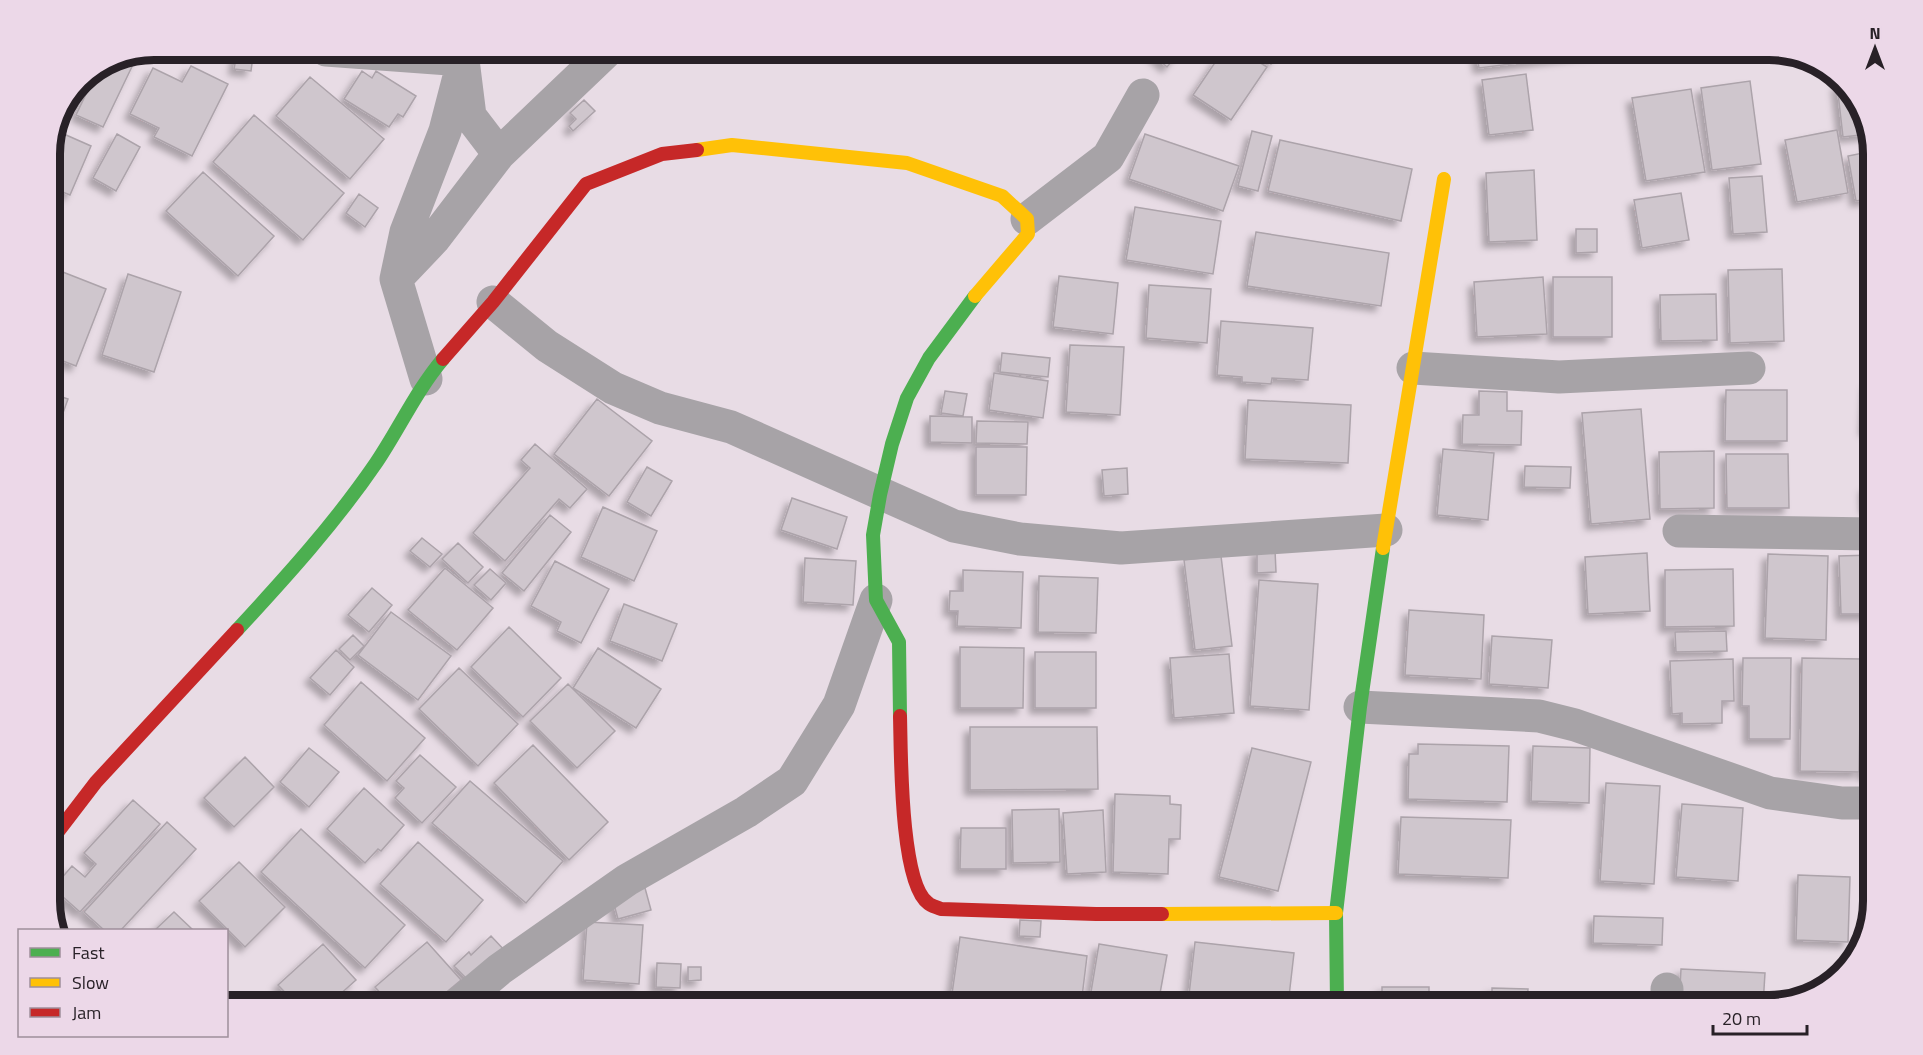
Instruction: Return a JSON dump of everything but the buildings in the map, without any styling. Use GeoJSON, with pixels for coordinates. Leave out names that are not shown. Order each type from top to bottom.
{"type":"FeatureCollection","features":[{"type":"Feature","properties":{"kind":"street"},"geometry":{"type":"LineString","coordinates":[[426,379],[396,279],[406,232],[444,131],[463,60]]}},
{"type":"Feature","properties":{"kind":"street"},"geometry":{"type":"LineString","coordinates":[[464,60],[470,116],[499,154]]}},
{"type":"Feature","properties":{"kind":"street"},"geometry":{"type":"LineString","coordinates":[[396,279],[434,239],[499,154],[598,60]]}},
{"type":"Feature","properties":{"kind":"street"},"geometry":{"type":"LineString","coordinates":[[1027,219],[1108,157],[1143,95]]}},
{"type":"Feature","properties":{"kind":"street"},"geometry":{"type":"LineString","coordinates":[[60,829],[96,782],[309,552],[376,463],[426,379],[493,302],[586,184],[662,154],[732,145],[907,163],[1002,196],[1027,219],[1028,234],[964,309],[929,358],[907,398],[892,444],[873,535],[876,600],[839,705],[792,781],[746,812],[627,880],[500,969],[469,995]]}},
{"type":"Feature","properties":{"kind":"street"},"geometry":{"type":"LineString","coordinates":[[1337,995],[1336,913],[1360,707],[1386,530],[1444,179]]}},
{"type":"Feature","properties":{"kind":"street"},"geometry":{"type":"LineString","coordinates":[[493,302],[547,346],[613,388],[660,408],[731,427],[954,526],[1020,539],[1121,548],[1386,530]]}},
{"type":"Feature","properties":{"kind":"street"},"geometry":{"type":"LineString","coordinates":[[1413,368],[1559,377],[1749,368]]}},
{"type":"Feature","properties":{"kind":"street"},"geometry":{"type":"LineString","coordinates":[[1679,531],[1863,534]]}},
{"type":"Feature","properties":{"kind":"street"},"geometry":{"type":"LineString","coordinates":[[876,600],[899,642],[902,793],[910,861],[919,890],[927,903],[941,909],[1084,914],[1336,913]]}},
{"type":"Feature","properties":{"kind":"street"},"geometry":{"type":"LineString","coordinates":[[1360,707],[1539,716],[1575,725],[1770,793],[1842,803],[1863,803]]}},
{"type":"Feature","properties":{"kind":"traffic: fast"},"geometry":{"type":"LineString","coordinates":[[900,716],[899,642],[876,600],[873,535],[880,495],[892,444],[907,398],[929,358],[975,296]]}},
{"type":"Feature","properties":{"kind":"traffic: fast"},"geometry":{"type":"LineString","coordinates":[[237,630],[292,570],[344,507],[376,463],[424,384],[443,359]]}},
{"type":"Feature","properties":{"kind":"traffic: fast"},"geometry":{"type":"LineString","coordinates":[[1337,995],[1336,913],[1360,707],[1383,548]]}},
{"type":"Feature","properties":{"kind":"traffic: slow"},"geometry":{"type":"LineString","coordinates":[[697,150],[732,145],[907,163],[1002,196],[1027,219],[1028,234],[975,296]]}},
{"type":"Feature","properties":{"kind":"traffic: slow"},"geometry":{"type":"LineString","coordinates":[[1383,548],[1444,179]]}},
{"type":"Feature","properties":{"kind":"traffic: slow"},"geometry":{"type":"LineString","coordinates":[[1162,914],[1336,913]]}},
{"type":"Feature","properties":{"kind":"traffic: jam"},"geometry":{"type":"LineString","coordinates":[[443,359],[493,302],[586,184],[662,154],[697,150]]}},
{"type":"Feature","properties":{"kind":"traffic: jam"},"geometry":{"type":"LineString","coordinates":[[60,829],[96,782],[237,630]]}},
{"type":"Feature","properties":{"kind":"traffic: jam"},"geometry":{"type":"LineString","coordinates":[[900,716],[907,844],[919,891],[929,904],[941,909],[1162,914]]}}]}
